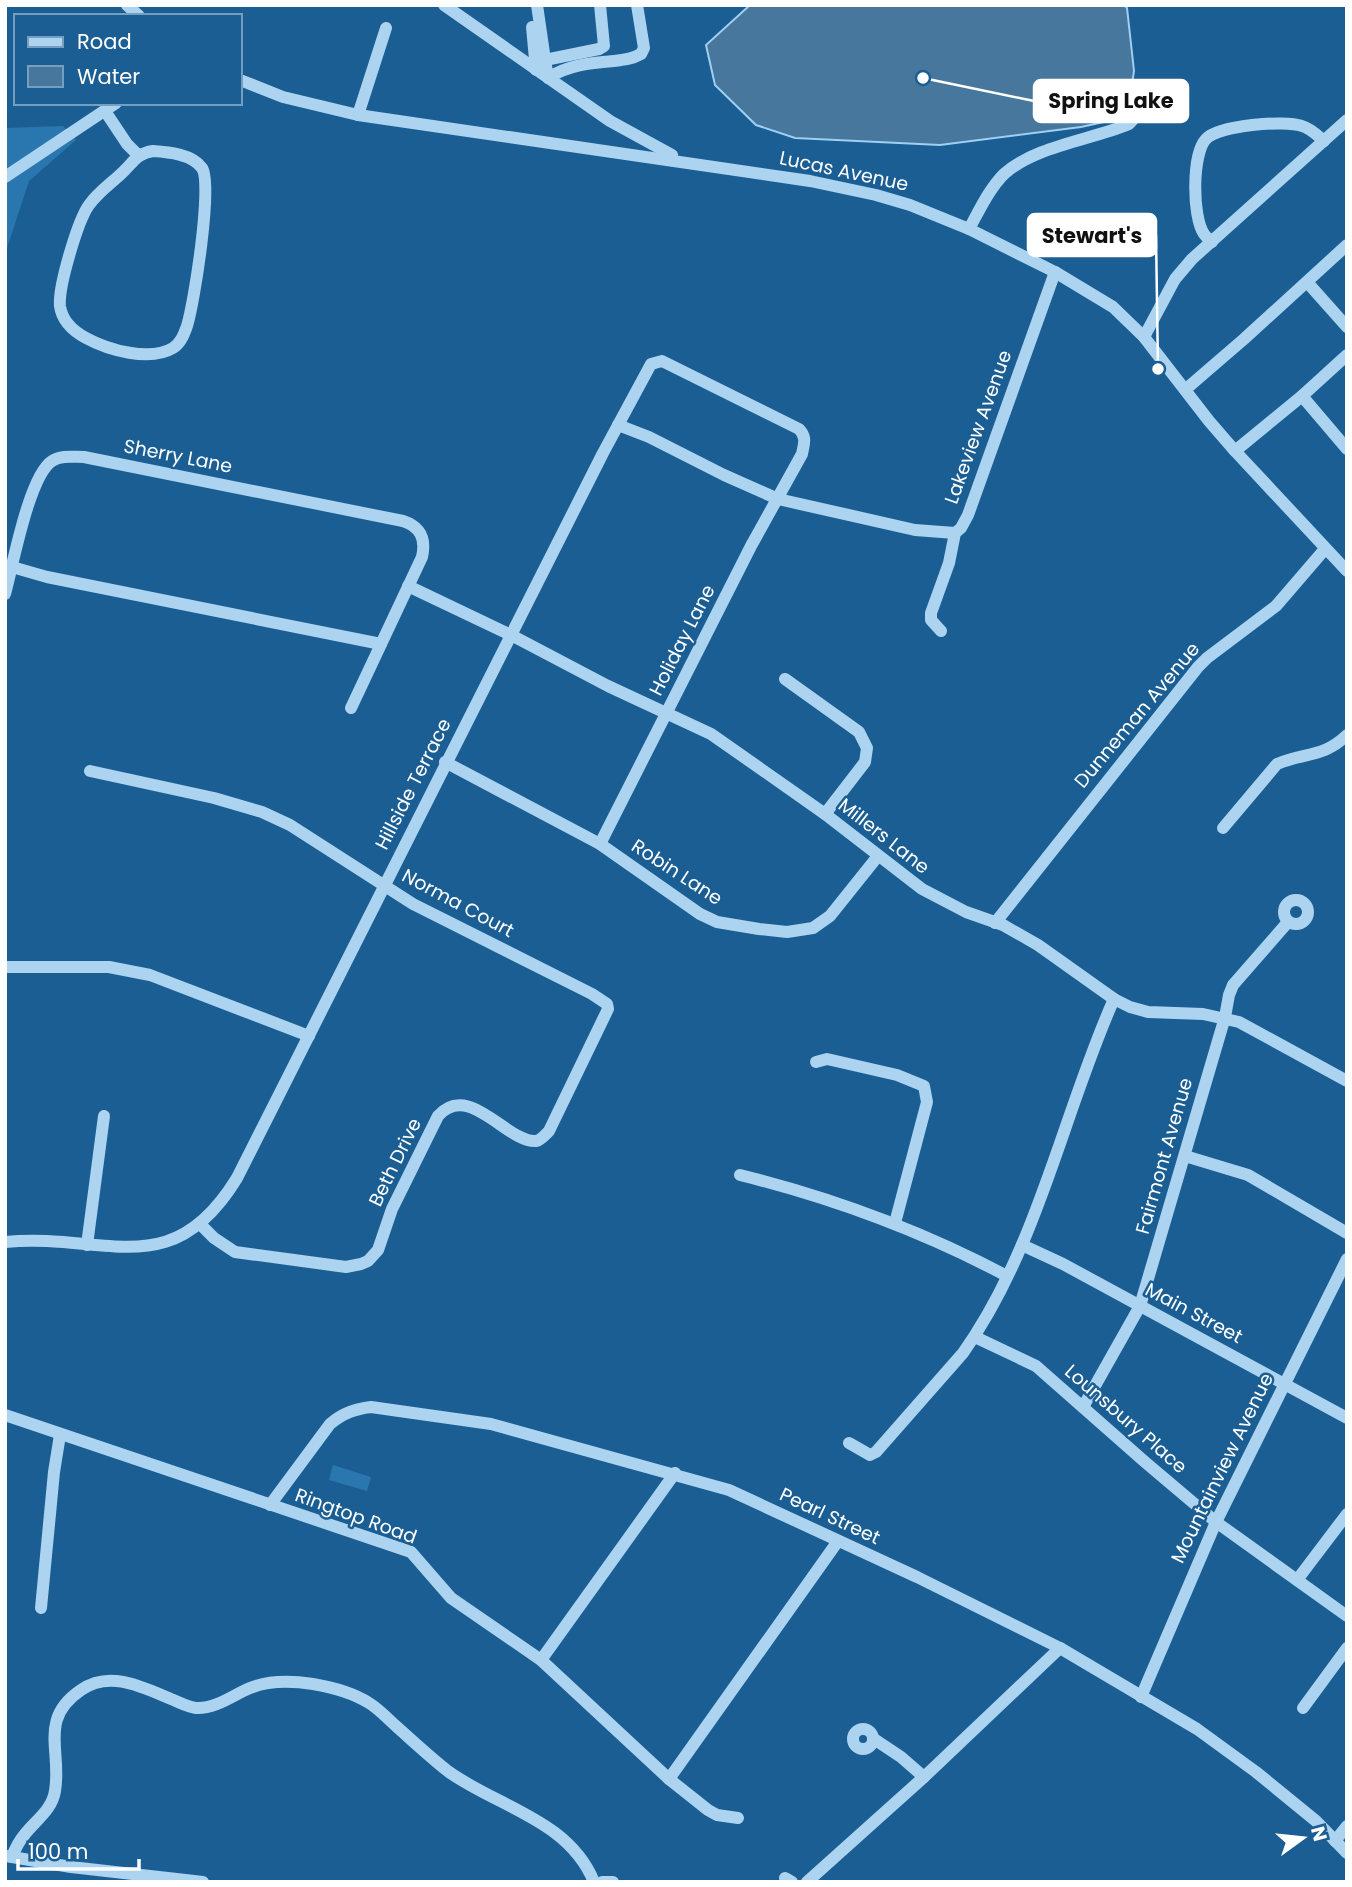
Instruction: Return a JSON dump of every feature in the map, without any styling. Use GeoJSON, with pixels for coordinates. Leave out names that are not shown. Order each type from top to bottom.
{"type":"FeatureCollection","features":[{"type":"Feature","properties":{"kind":"street"},"geometry":{"type":"LineString","coordinates":[[444,5],[541,65],[604,46],[600,5]]}},
{"type":"Feature","properties":{"kind":"street"},"geometry":{"type":"LineString","coordinates":[[530,5],[541,65],[548,78],[610,121],[656,148],[690,162]]}},
{"type":"Feature","properties":{"kind":"street"},"geometry":{"type":"LineString","coordinates":[[537,5],[541,65]]}},
{"type":"Feature","properties":{"kind":"street"},"geometry":{"type":"LineString","coordinates":[[548,78],[580,65],[626,60],[641,54],[644,48],[637,5]]}},
{"type":"Feature","properties":{"kind":"street"},"geometry":{"type":"LineString","coordinates":[[358,115],[386,28]]}},
{"type":"Feature","properties":{"kind":"street","name":"Lucas Avenue"},"geometry":{"type":"LineString","coordinates":[[242,81],[283,97],[358,115],[810,181],[910,205],[969,229],[1055,272],[1113,307],[1144,337],[1209,421],[1271,492],[1347,571]]}},
{"type":"Feature","properties":{"kind":"street"},"geometry":{"type":"LineString","coordinates":[[5,177],[113,105]]}},
{"type":"Feature","properties":{"kind":"street"},"geometry":{"type":"LineString","coordinates":[[105,111],[127,144],[138,155]]}},
{"type":"Feature","properties":{"kind":"street"},"geometry":{"type":"LineString","coordinates":[[969,229],[992,189],[1014,166],[1129,124],[1140,113]]}},
{"type":"Feature","properties":{"kind":"street"},"geometry":{"type":"LineString","coordinates":[[1144,337],[1175,279],[1192,259],[1347,120]]}},
{"type":"Feature","properties":{"kind":"street"},"geometry":{"type":"LineString","coordinates":[[1212,242],[1204,234],[1197,208],[1198,158],[1207,138],[1219,131],[1290,123],[1309,129],[1324,141]]}},
{"type":"Feature","properties":{"kind":"street"},"geometry":{"type":"LineString","coordinates":[[153,151],[171,152],[193,160],[202,168],[206,182],[201,248],[188,323],[177,344],[164,352],[150,354],[131,352],[82,336],[64,320],[60,307],[60,295],[88,206],[138,155],[153,151]]}},
{"type":"Feature","properties":{"kind":"street"},"geometry":{"type":"LineString","coordinates":[[1186,389],[1347,245]]}},
{"type":"Feature","properties":{"kind":"street","name":"Lakeview Avenue"},"geometry":{"type":"LineString","coordinates":[[941,631],[931,620],[931,613],[949,564],[955,533],[968,515],[1055,272]]}},
{"type":"Feature","properties":{"kind":"street"},"geometry":{"type":"LineString","coordinates":[[1307,282],[1347,327]]}},
{"type":"Feature","properties":{"kind":"street"},"geometry":{"type":"LineString","coordinates":[[1235,451],[1347,355]]}},
{"type":"Feature","properties":{"kind":"street","name":"Hillside Terrace"},"geometry":{"type":"LineString","coordinates":[[5,1242],[29,1240],[150,1247],[185,1234],[200,1224],[224,1199],[309,1036],[445,762],[651,364],[658,360],[672,365],[799,429],[805,440],[801,455]]}},
{"type":"Feature","properties":{"kind":"street"},"geometry":{"type":"LineString","coordinates":[[1302,396],[1347,449]]}},
{"type":"Feature","properties":{"kind":"street"},"geometry":{"type":"LineString","coordinates":[[618,425],[778,499],[915,530],[955,533]]}},
{"type":"Feature","properties":{"kind":"street","name":"Holiday Lane"},"geometry":{"type":"LineString","coordinates":[[600,844],[665,713],[801,455]]}},
{"type":"Feature","properties":{"kind":"street","name":"Sherry Lane"},"geometry":{"type":"LineString","coordinates":[[5,594],[33,491],[51,462],[66,457],[84,457],[410,523],[422,535],[424,546],[422,557],[408,586]]}},
{"type":"Feature","properties":{"kind":"street","name":"Dunneman Avenue"},"geometry":{"type":"LineString","coordinates":[[995,923],[1198,667],[1207,657],[1276,606],[1325,549]]}},
{"type":"Feature","properties":{"kind":"street"},"geometry":{"type":"LineString","coordinates":[[12,567],[47,577],[381,644]]}},
{"type":"Feature","properties":{"kind":"street"},"geometry":{"type":"LineString","coordinates":[[351,708],[408,586]]}},
{"type":"Feature","properties":{"kind":"street","name":"Millers Lane"},"geometry":{"type":"LineString","coordinates":[[408,586],[711,734],[825,814],[922,889],[1038,945],[1063,960],[1092,985],[1114,999],[1148,1012],[1225,1017],[1265,1034],[1347,1081]]}},
{"type":"Feature","properties":{"kind":"street"},"geometry":{"type":"LineString","coordinates":[[785,679],[859,732],[867,748],[864,762],[825,814]]}},
{"type":"Feature","properties":{"kind":"street"},"geometry":{"type":"LineString","coordinates":[[1223,828],[1277,764],[1290,758],[1324,752],[1347,735]]}},
{"type":"Feature","properties":{"kind":"street","name":"Robin Lane"},"geometry":{"type":"LineString","coordinates":[[445,762],[600,844],[699,914],[718,922],[787,932],[813,928],[830,916],[878,856]]}},
{"type":"Feature","properties":{"kind":"street","name":"Norma Court"},"geometry":{"type":"LineString","coordinates":[[90,771],[214,798],[262,812],[290,825],[413,904],[592,994],[607,1004],[608,1009]]}},
{"type":"Feature","properties":{"kind":"street","name":"Fairmont Avenue"},"geometry":{"type":"LineString","coordinates":[[1083,1407],[1139,1306],[1225,1017],[1228,995],[1233,985],[1288,922]]}},
{"type":"Feature","properties":{"kind":"street"},"geometry":{"type":"LineString","coordinates":[[5,967],[109,967],[149,975],[192,989],[309,1036]]}},
{"type":"Feature","properties":{"kind":"street"},"geometry":{"type":"LineString","coordinates":[[849,1443],[870,1455],[876,1452],[975,1337],[1022,1245],[1062,1142],[1098,1035],[1114,999]]}},
{"type":"Feature","properties":{"kind":"street","name":"Beth Drive"},"geometry":{"type":"LineString","coordinates":[[200,1224],[225,1246],[243,1254],[346,1267],[368,1261],[378,1250],[392,1209],[438,1116],[445,1108],[456,1104],[463,1105],[487,1115],[525,1138],[540,1139],[549,1131],[608,1009]]}},
{"type":"Feature","properties":{"kind":"street"},"geometry":{"type":"LineString","coordinates":[[816,1062],[827,1059],[897,1075],[924,1086],[928,1102],[895,1223]]}},
{"type":"Feature","properties":{"kind":"street"},"geometry":{"type":"LineString","coordinates":[[87,1245],[104,1116]]}},
{"type":"Feature","properties":{"kind":"street"},"geometry":{"type":"LineString","coordinates":[[1185,1156],[1248,1175],[1347,1233]]}},
{"type":"Feature","properties":{"kind":"street"},"geometry":{"type":"LineString","coordinates":[[740,1175],[782,1185],[895,1223],[969,1256],[1006,1276]]}},
{"type":"Feature","properties":{"kind":"street","name":"Main Street"},"geometry":{"type":"LineString","coordinates":[[1022,1245],[1347,1418]]}},
{"type":"Feature","properties":{"kind":"street","name":"Mountainview Avenue"},"geometry":{"type":"LineString","coordinates":[[1141,1697],[1216,1522],[1347,1259]]}},
{"type":"Feature","properties":{"kind":"street","name":"Lounsbury Place"},"geometry":{"type":"LineString","coordinates":[[975,1337],[1036,1366],[1216,1522],[1347,1616]]}},
{"type":"Feature","properties":{"kind":"street","name":"Pearl Street"},"geometry":{"type":"LineString","coordinates":[[270,1505],[330,1424],[353,1409],[371,1407],[491,1424],[729,1490],[917,1577],[1060,1648],[1219,1742],[1316,1821],[1347,1853]]}},
{"type":"Feature","properties":{"kind":"street","name":"Ringtop Road"},"geometry":{"type":"LineString","coordinates":[[5,1415],[411,1552],[451,1598],[541,1660],[668,1779],[708,1810],[717,1815],[738,1818]]}},
{"type":"Feature","properties":{"kind":"street"},"geometry":{"type":"LineString","coordinates":[[41,1608],[60,1435]]}},
{"type":"Feature","properties":{"kind":"street"},"geometry":{"type":"LineString","coordinates":[[541,1660],[675,1474]]}},
{"type":"Feature","properties":{"kind":"street"},"geometry":{"type":"LineString","coordinates":[[1297,1580],[1347,1514]]}},
{"type":"Feature","properties":{"kind":"street"},"geometry":{"type":"LineString","coordinates":[[668,1779],[838,1541]]}},
{"type":"Feature","properties":{"kind":"street"},"geometry":{"type":"LineString","coordinates":[[807,1882],[924,1777],[1060,1648]]}},
{"type":"Feature","properties":{"kind":"street"},"geometry":{"type":"LineString","coordinates":[[1303,1708],[1347,1648]]}},
{"type":"Feature","properties":{"kind":"street"},"geometry":{"type":"LineString","coordinates":[[203,1882],[71,1867],[8,1856],[53,1800],[56,1767],[54,1726],[61,1710],[82,1689],[101,1681],[113,1680],[138,1685],[198,1708],[219,1703],[260,1685],[294,1682],[339,1691],[367,1702],[451,1773],[524,1812],[558,1835],[581,1857],[594,1882]]}},
{"type":"Feature","properties":{"kind":"street"},"geometry":{"type":"LineString","coordinates":[[874,1739],[924,1777]]}},
{"type":"Feature","properties":{"kind":"street"},"geometry":{"type":"LineString","coordinates":[[1335,1841],[1347,1826]]}},
{"type":"Feature","properties":{"kind":"street"},"geometry":{"type":"LineString","coordinates":[[602,1882],[613,1882]]}},
{"type":"Feature","properties":{"kind":"shaded area"},"geometry":{"type":"Polygon","coordinates":[[[63,126],[76,140],[29,181],[5,254],[5,128],[63,126]]]}},
{"type":"Feature","properties":{"kind":"shaded area"},"geometry":{"type":"Polygon","coordinates":[[[333,1465],[371,1477],[367,1491],[329,1480],[333,1465]]]}},
{"type":"Feature","properties":{"kind":"water"},"geometry":{"type":"Polygon","coordinates":[[[750,5],[1124,5],[1127,8],[1134,71],[1127,117],[1081,127],[940,145],[795,138],[756,125],[715,85],[706,45],[750,5]]]}},
{"type":"Feature","properties":{"kind":"place","name":"Spring Lake"},"geometry":{"type":"Point","coordinates":[923,78]}},
{"type":"Feature","properties":{"kind":"place","name":"Stewart's"},"geometry":{"type":"Point","coordinates":[1158,369]}}]}
